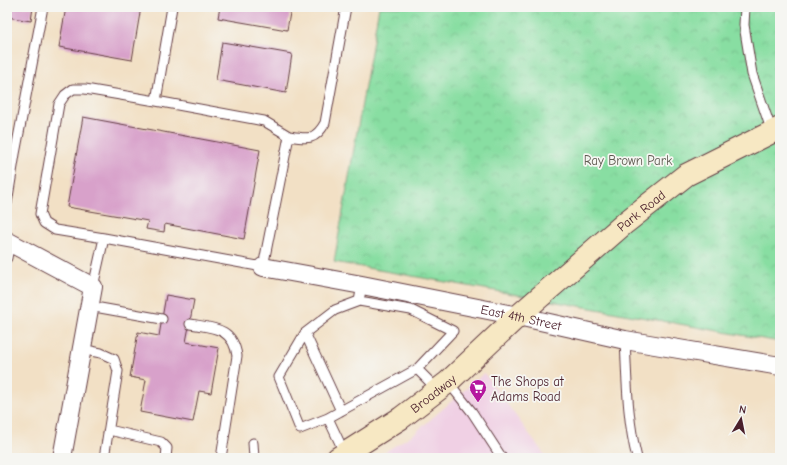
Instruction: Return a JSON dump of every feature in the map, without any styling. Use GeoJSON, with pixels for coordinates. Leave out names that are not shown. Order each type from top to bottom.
{"type":"FeatureCollection","features":[{"type":"Feature","properties":{"kind":"street","name":"Park Road"},"geometry":{"type":"LineString","coordinates":[[518,316],[625,223],[686,175],[776,130]]}},
{"type":"Feature","properties":{"kind":"street"},"geometry":{"type":"LineString","coordinates":[[8,247],[92,287],[62,458]]}},
{"type":"Feature","properties":{"kind":"street","name":"East 4th Street"},"geometry":{"type":"LineString","coordinates":[[263,267],[361,293],[518,316],[625,340],[780,366]]}},
{"type":"Feature","properties":{"kind":"street","name":"Broadway"},"geometry":{"type":"LineString","coordinates":[[348,455],[401,418],[443,386],[518,316]]}},
{"type":"Feature","properties":{"kind":"lane"},"geometry":{"type":"LineString","coordinates":[[7,203],[43,7]]}},
{"type":"Feature","properties":{"kind":"lane"},"geometry":{"type":"LineString","coordinates":[[156,101],[172,7]]}},
{"type":"Feature","properties":{"kind":"lane"},"geometry":{"type":"LineString","coordinates":[[289,136],[263,267],[55,230],[44,223],[40,214],[59,104],[65,95],[73,89],[85,89],[264,121],[289,136],[306,139],[314,137],[320,132],[325,124],[346,7]]}},
{"type":"Feature","properties":{"kind":"lane"},"geometry":{"type":"LineString","coordinates":[[745,7],[744,25],[752,74],[776,130]]}},
{"type":"Feature","properties":{"kind":"lane"},"geometry":{"type":"LineString","coordinates":[[92,287],[104,238]]}},
{"type":"Feature","properties":{"kind":"lane"},"geometry":{"type":"LineString","coordinates":[[361,293],[411,310],[453,331],[417,369],[328,418],[300,429],[279,377],[305,333],[335,310],[361,293]]}},
{"type":"Feature","properties":{"kind":"lane"},"geometry":{"type":"LineString","coordinates":[[89,306],[162,319]]}},
{"type":"Feature","properties":{"kind":"lane"},"geometry":{"type":"LineString","coordinates":[[190,324],[220,330],[230,336],[235,345],[237,356],[221,458]]}},
{"type":"Feature","properties":{"kind":"lane"},"geometry":{"type":"LineString","coordinates":[[305,333],[341,411]]}},
{"type":"Feature","properties":{"kind":"lane"},"geometry":{"type":"LineString","coordinates":[[625,340],[628,402],[632,437],[638,458]]}},
{"type":"Feature","properties":{"kind":"lane"},"geometry":{"type":"LineString","coordinates":[[81,349],[101,353],[114,359],[118,371],[104,458]]}},
{"type":"Feature","properties":{"kind":"lane"},"geometry":{"type":"LineString","coordinates":[[417,369],[443,386],[472,412],[502,458]]}},
{"type":"Feature","properties":{"kind":"lane"},"geometry":{"type":"LineString","coordinates":[[328,418],[348,455]]}},
{"type":"Feature","properties":{"kind":"lane"},"geometry":{"type":"LineString","coordinates":[[109,430],[161,442],[167,448],[166,458]]}},
{"type":"Feature","properties":{"kind":"lane"},"geometry":{"type":"LineString","coordinates":[[253,442],[254,458]]}},
{"type":"Feature","properties":{"kind":"shaded area","name":"The Shops at Adams Road"},"geometry":{"type":"Polygon","coordinates":[[[484,373],[547,458],[375,458],[415,433],[484,373]]]}},
{"type":"Feature","properties":{"kind":"green space","name":"Ray Brown Park"},"geometry":{"type":"Polygon","coordinates":[[[379,7],[780,7],[780,342],[334,262],[379,7]]]}},
{"type":"Feature","properties":{"kind":"building"},"geometry":{"type":"Polygon","coordinates":[[[8,7],[33,7],[31,21],[7,17],[8,7]]]}},
{"type":"Feature","properties":{"kind":"building"},"geometry":{"type":"Polygon","coordinates":[[[66,7],[141,7],[132,60],[59,47],[66,7]]]}},
{"type":"Feature","properties":{"kind":"building"},"geometry":{"type":"Polygon","coordinates":[[[220,7],[291,7],[287,30],[218,18],[220,7]]]}},
{"type":"Feature","properties":{"kind":"building"},"geometry":{"type":"Polygon","coordinates":[[[222,42],[292,54],[286,93],[216,80],[222,42]]]}},
{"type":"Feature","properties":{"kind":"building"},"geometry":{"type":"Polygon","coordinates":[[[83,117],[260,150],[244,239],[165,224],[164,232],[146,229],[148,221],[67,207],[83,117]]]}},
{"type":"Feature","properties":{"kind":"building"},"geometry":{"type":"Polygon","coordinates":[[[166,295],[194,300],[186,342],[219,348],[211,393],[199,391],[193,422],[140,412],[146,380],[130,377],[138,332],[159,336],[166,295]]]}},
{"type":"Feature","properties":{"kind":"place","name":"The Shops at Adams Road"},"geometry":{"type":"Point","coordinates":[478,403]}}]}
